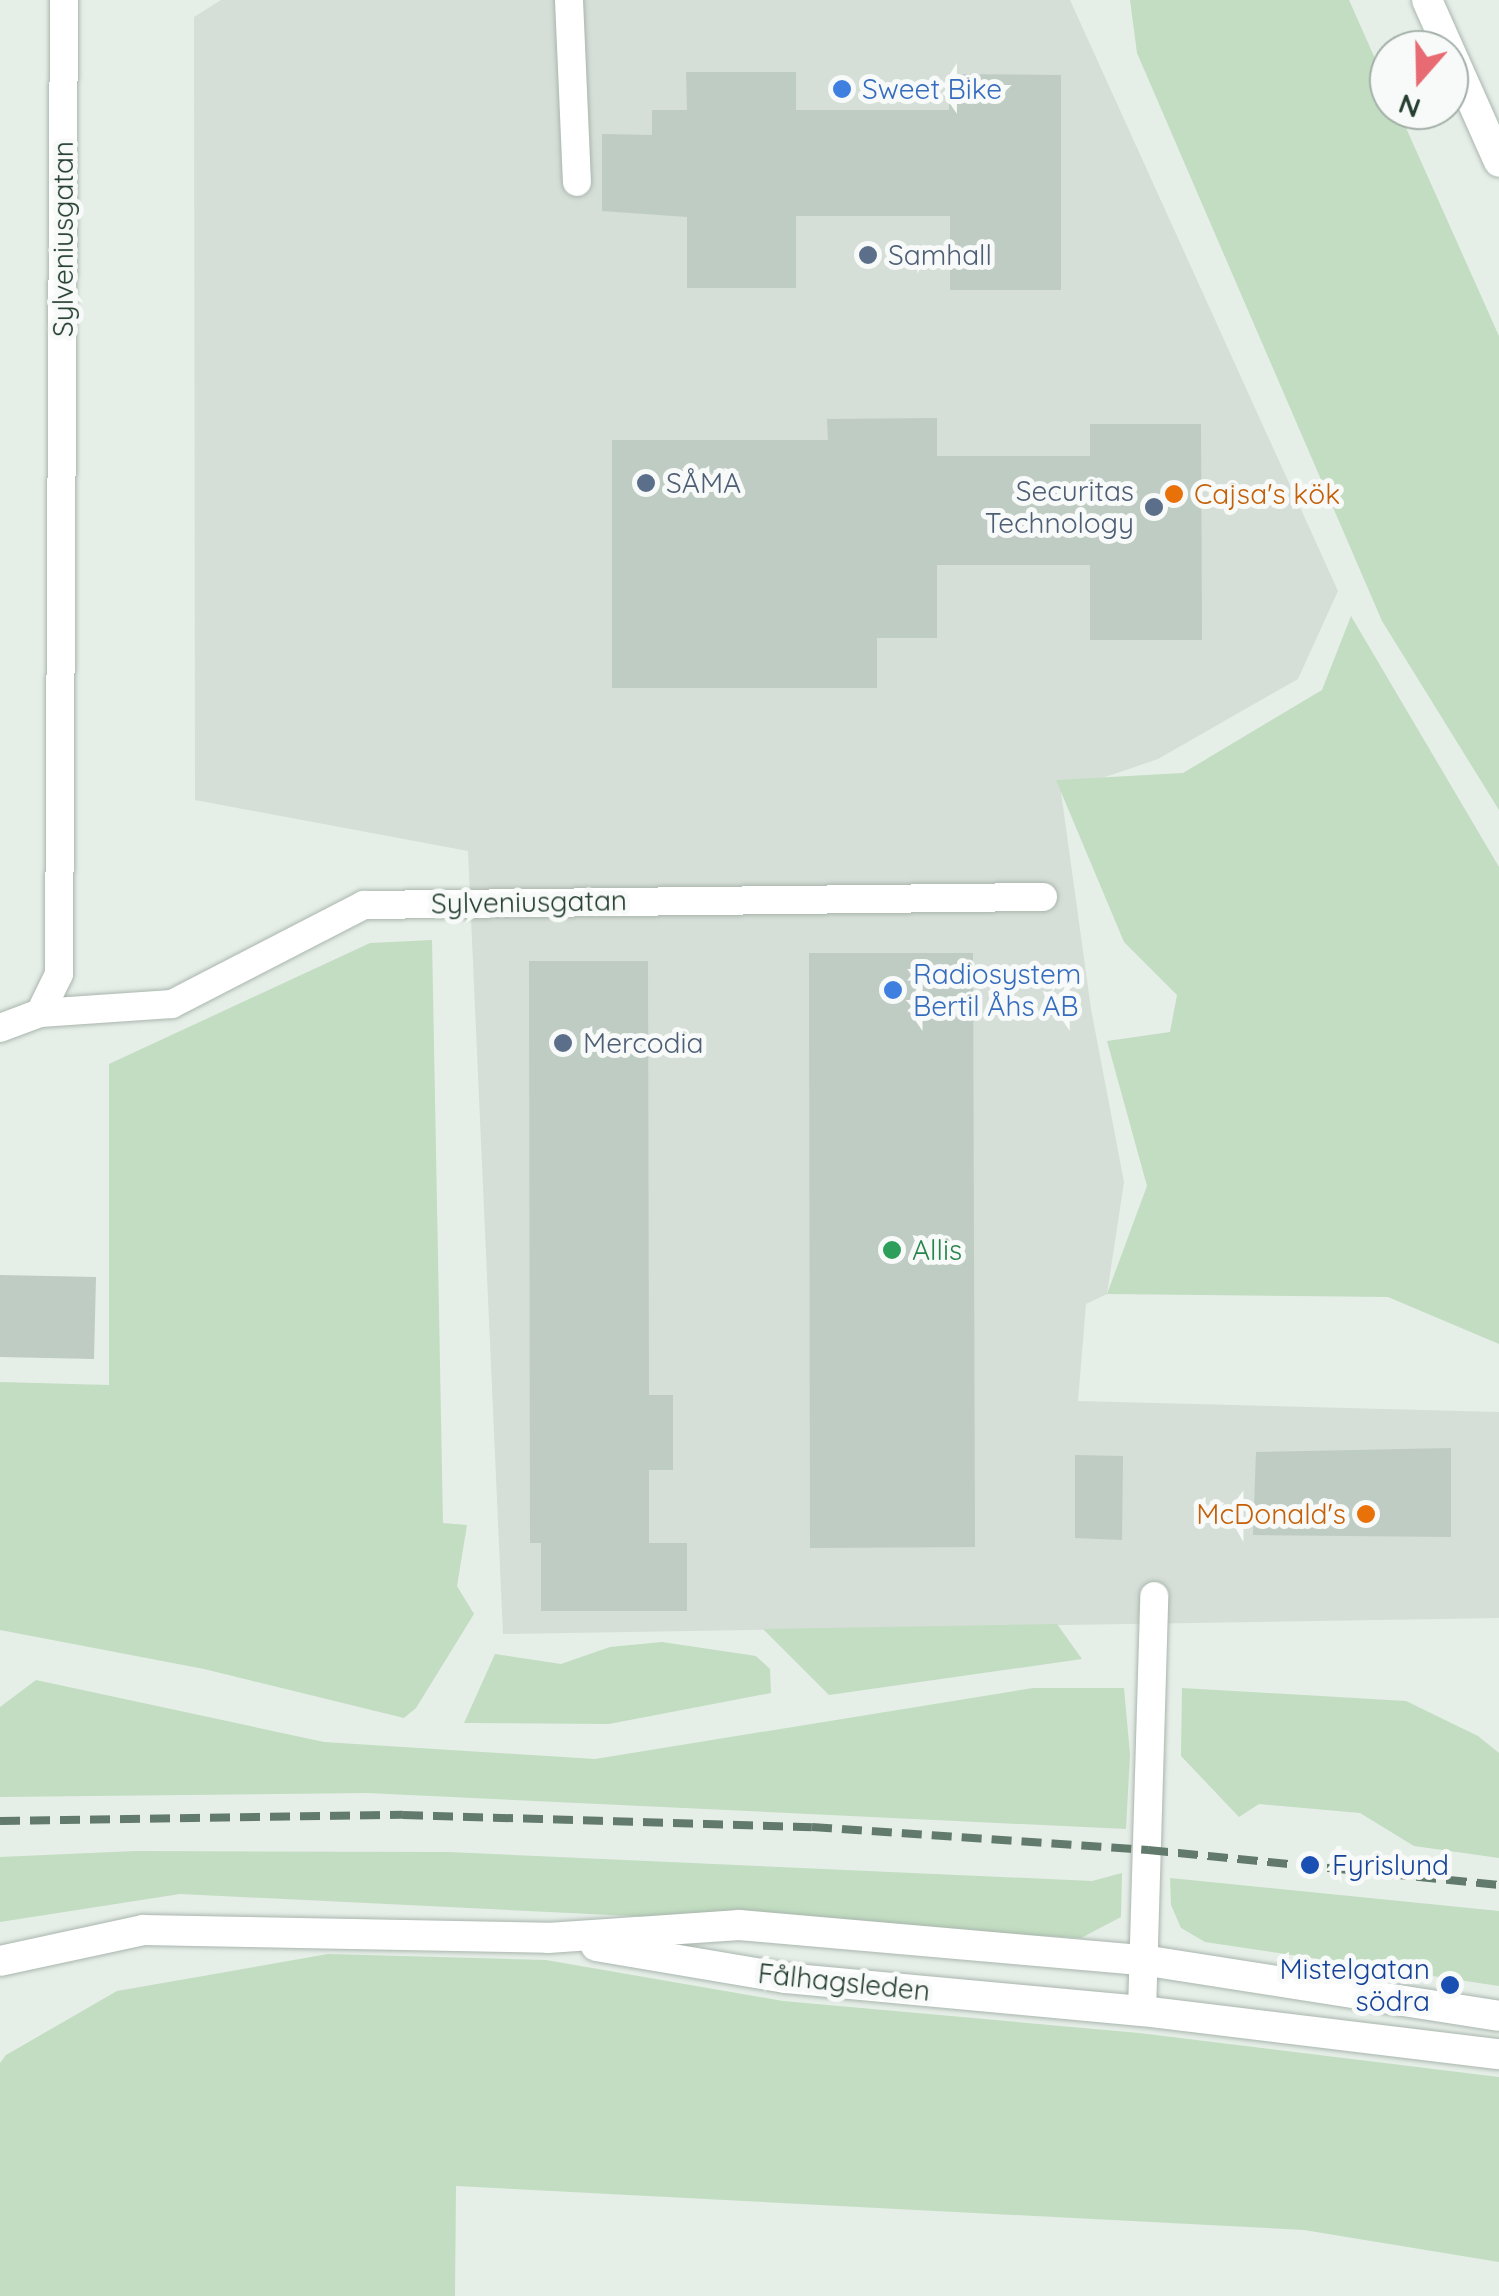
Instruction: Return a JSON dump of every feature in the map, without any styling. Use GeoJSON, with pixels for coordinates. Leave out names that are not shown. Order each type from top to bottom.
{"type":"FeatureCollection","features":[{"type":"Feature","properties":{"kind":"street","name":"Sylveniusgatan"},"geometry":{"type":"LineString","coordinates":[[40,1014],[60,974],[64,0]]}},
{"type":"Feature","properties":{"kind":"street"},"geometry":{"type":"LineString","coordinates":[[569,0],[577,182]]}},
{"type":"Feature","properties":{"kind":"street"},"geometry":{"type":"LineString","coordinates":[[1427,0],[1499,162]]}},
{"type":"Feature","properties":{"kind":"street","name":"Sylveniusgatan"},"geometry":{"type":"LineString","coordinates":[[0,1028],[40,1014],[172,1004],[364,904],[1043,897]]}},
{"type":"Feature","properties":{"kind":"street"},"geometry":{"type":"LineString","coordinates":[[1142,2010],[1154,1596]]}},
{"type":"Feature","properties":{"kind":"street","name":"Fålhagsleden"},"geometry":{"type":"LineString","coordinates":[[0,1961],[143,1930],[548,1938],[740,1924],[1142,1960],[1499,2016]]}},
{"type":"Feature","properties":{"kind":"street","name":"Fålhagsleden"},"geometry":{"type":"LineString","coordinates":[[548,1938],[785,1978],[1142,2010],[1499,2054]]}},
{"type":"Feature","properties":{"kind":"shaded area"},"geometry":{"type":"Polygon","coordinates":[[[221,0],[1070,0],[1338,591],[1298,679],[1158,759],[1061,792],[1091,1009],[1124,1182],[1107,1294],[1086,1304],[1078,1401],[1499,1412],[1499,1618],[503,1634],[468,851],[195,800],[194,17],[221,0]]]}},
{"type":"Feature","properties":{"kind":"green space"},"geometry":{"type":"Polygon","coordinates":[[[1130,0],[1349,0],[1369,45],[1369,130],[1407,130],[1499,336],[1499,810],[1382,621],[1137,53],[1130,0]]]}},
{"type":"Feature","properties":{"kind":"green space"},"geometry":{"type":"Polygon","coordinates":[[[1351,616],[1499,867],[1499,1344],[1388,1297],[1107,1294],[1147,1186],[1107,1041],[1170,1032],[1177,995],[1124,942],[1056,780],[1183,773],[1322,690],[1351,616]]]}},
{"type":"Feature","properties":{"kind":"green space"},"geometry":{"type":"Polygon","coordinates":[[[432,940],[443,1523],[467,1525],[457,1586],[474,1614],[416,1708],[404,1718],[204,1669],[0,1630],[0,1382],[109,1385],[109,1064],[370,943],[432,940]]]}},
{"type":"Feature","properties":{"kind":"green space"},"geometry":{"type":"Polygon","coordinates":[[[1057,1624],[1082,1659],[829,1695],[763,1629],[1057,1624]]]}},
{"type":"Feature","properties":{"kind":"green space"},"geometry":{"type":"Polygon","coordinates":[[[662,1642],[756,1656],[770,1669],[771,1693],[609,1724],[464,1723],[495,1654],[561,1664],[610,1647],[662,1642]]]}},
{"type":"Feature","properties":{"kind":"green space"},"geometry":{"type":"Polygon","coordinates":[[[36,1680],[324,1742],[595,1759],[1033,1688],[1124,1688],[1130,1754],[1126,1829],[367,1793],[0,1797],[0,1707],[36,1680]]]}},
{"type":"Feature","properties":{"kind":"green space"},"geometry":{"type":"Polygon","coordinates":[[[1182,1688],[1406,1701],[1478,1736],[1499,1753],[1499,1858],[1414,1846],[1360,1813],[1259,1804],[1239,1817],[1181,1756],[1182,1688]]]}},
{"type":"Feature","properties":{"kind":"green space"},"geometry":{"type":"Polygon","coordinates":[[[135,1851],[448,1852],[1092,1881],[1122,1873],[1121,1917],[1081,1938],[180,1894],[0,1922],[0,1857],[135,1851]]]}},
{"type":"Feature","properties":{"kind":"green space"},"geometry":{"type":"Polygon","coordinates":[[[1170,1878],[1499,1911],[1499,1986],[1205,1942],[1181,1928],[1171,1905],[1170,1878]]]}},
{"type":"Feature","properties":{"kind":"green space"},"geometry":{"type":"Polygon","coordinates":[[[328,1954],[546,1960],[783,2001],[1139,2033],[1499,2077],[1499,2262],[1304,2230],[456,2186],[455,2296],[0,2296],[0,2063],[6,2055],[117,1991],[328,1954]]]}},
{"type":"Feature","properties":{"kind":"building"},"geometry":{"type":"Polygon","coordinates":[[[686,72],[796,72],[796,110],[949,110],[949,74],[1061,75],[1061,290],[950,290],[950,216],[796,216],[796,288],[687,288],[687,217],[602,211],[602,134],[652,135],[652,110],[687,110],[686,72]]]}},
{"type":"Feature","properties":{"kind":"building"},"geometry":{"type":"Polygon","coordinates":[[[937,418],[937,456],[1090,456],[1090,424],[1201,424],[1202,640],[1090,640],[1090,565],[937,565],[937,638],[877,638],[877,688],[612,688],[612,440],[828,440],[827,419],[937,418]]]}},
{"type":"Feature","properties":{"kind":"building","name":"Allis"},"geometry":{"type":"Polygon","coordinates":[[[809,953],[973,953],[975,1547],[810,1548],[809,953]]]}},
{"type":"Feature","properties":{"kind":"building"},"geometry":{"type":"Polygon","coordinates":[[[529,961],[648,961],[649,1395],[673,1395],[673,1470],[649,1470],[649,1543],[687,1543],[687,1611],[541,1611],[541,1543],[530,1543],[529,961]]]}},
{"type":"Feature","properties":{"kind":"building"},"geometry":{"type":"Polygon","coordinates":[[[0,1275],[96,1277],[94,1359],[0,1357],[0,1275]]]}},
{"type":"Feature","properties":{"kind":"building"},"geometry":{"type":"Polygon","coordinates":[[[1451,1448],[1451,1537],[1253,1535],[1256,1452],[1451,1448]]]}},
{"type":"Feature","properties":{"kind":"building"},"geometry":{"type":"Polygon","coordinates":[[[1075,1455],[1123,1456],[1122,1540],[1075,1538],[1075,1455]]]}},
{"type":"Feature","properties":{"kind":"railway"},"geometry":{"type":"LineString","coordinates":[[0,1821],[403,1815],[812,1827],[1148,1850],[1499,1885]]}},
{"type":"Feature","properties":{"kind":"place","name":"Sweet Bike"},"geometry":{"type":"Point","coordinates":[842,89]}},
{"type":"Feature","properties":{"kind":"place","name":"Samhall"},"geometry":{"type":"Point","coordinates":[868,255]}},
{"type":"Feature","properties":{"kind":"place","name":"SÅMA"},"geometry":{"type":"Point","coordinates":[646,483]}},
{"type":"Feature","properties":{"kind":"place","name":"Cajsa's kök"},"geometry":{"type":"Point","coordinates":[1174,494]}},
{"type":"Feature","properties":{"kind":"place","name":"Securitas Technology"},"geometry":{"type":"Point","coordinates":[1154,507]}},
{"type":"Feature","properties":{"kind":"place","name":"Radiosystem Bertil Åhs AB"},"geometry":{"type":"Point","coordinates":[893,990]}},
{"type":"Feature","properties":{"kind":"place","name":"Mercodia"},"geometry":{"type":"Point","coordinates":[563,1043]}},
{"type":"Feature","properties":{"kind":"place","name":"Allis"},"geometry":{"type":"Point","coordinates":[892,1250]}},
{"type":"Feature","properties":{"kind":"place","name":"McDonald's"},"geometry":{"type":"Point","coordinates":[1366,1514]}},
{"type":"Feature","properties":{"kind":"place","name":"Fyrislund"},"geometry":{"type":"Point","coordinates":[1310,1865]}},
{"type":"Feature","properties":{"kind":"place","name":"Mistelgatan södra"},"geometry":{"type":"Point","coordinates":[1450,1985]}}]}
